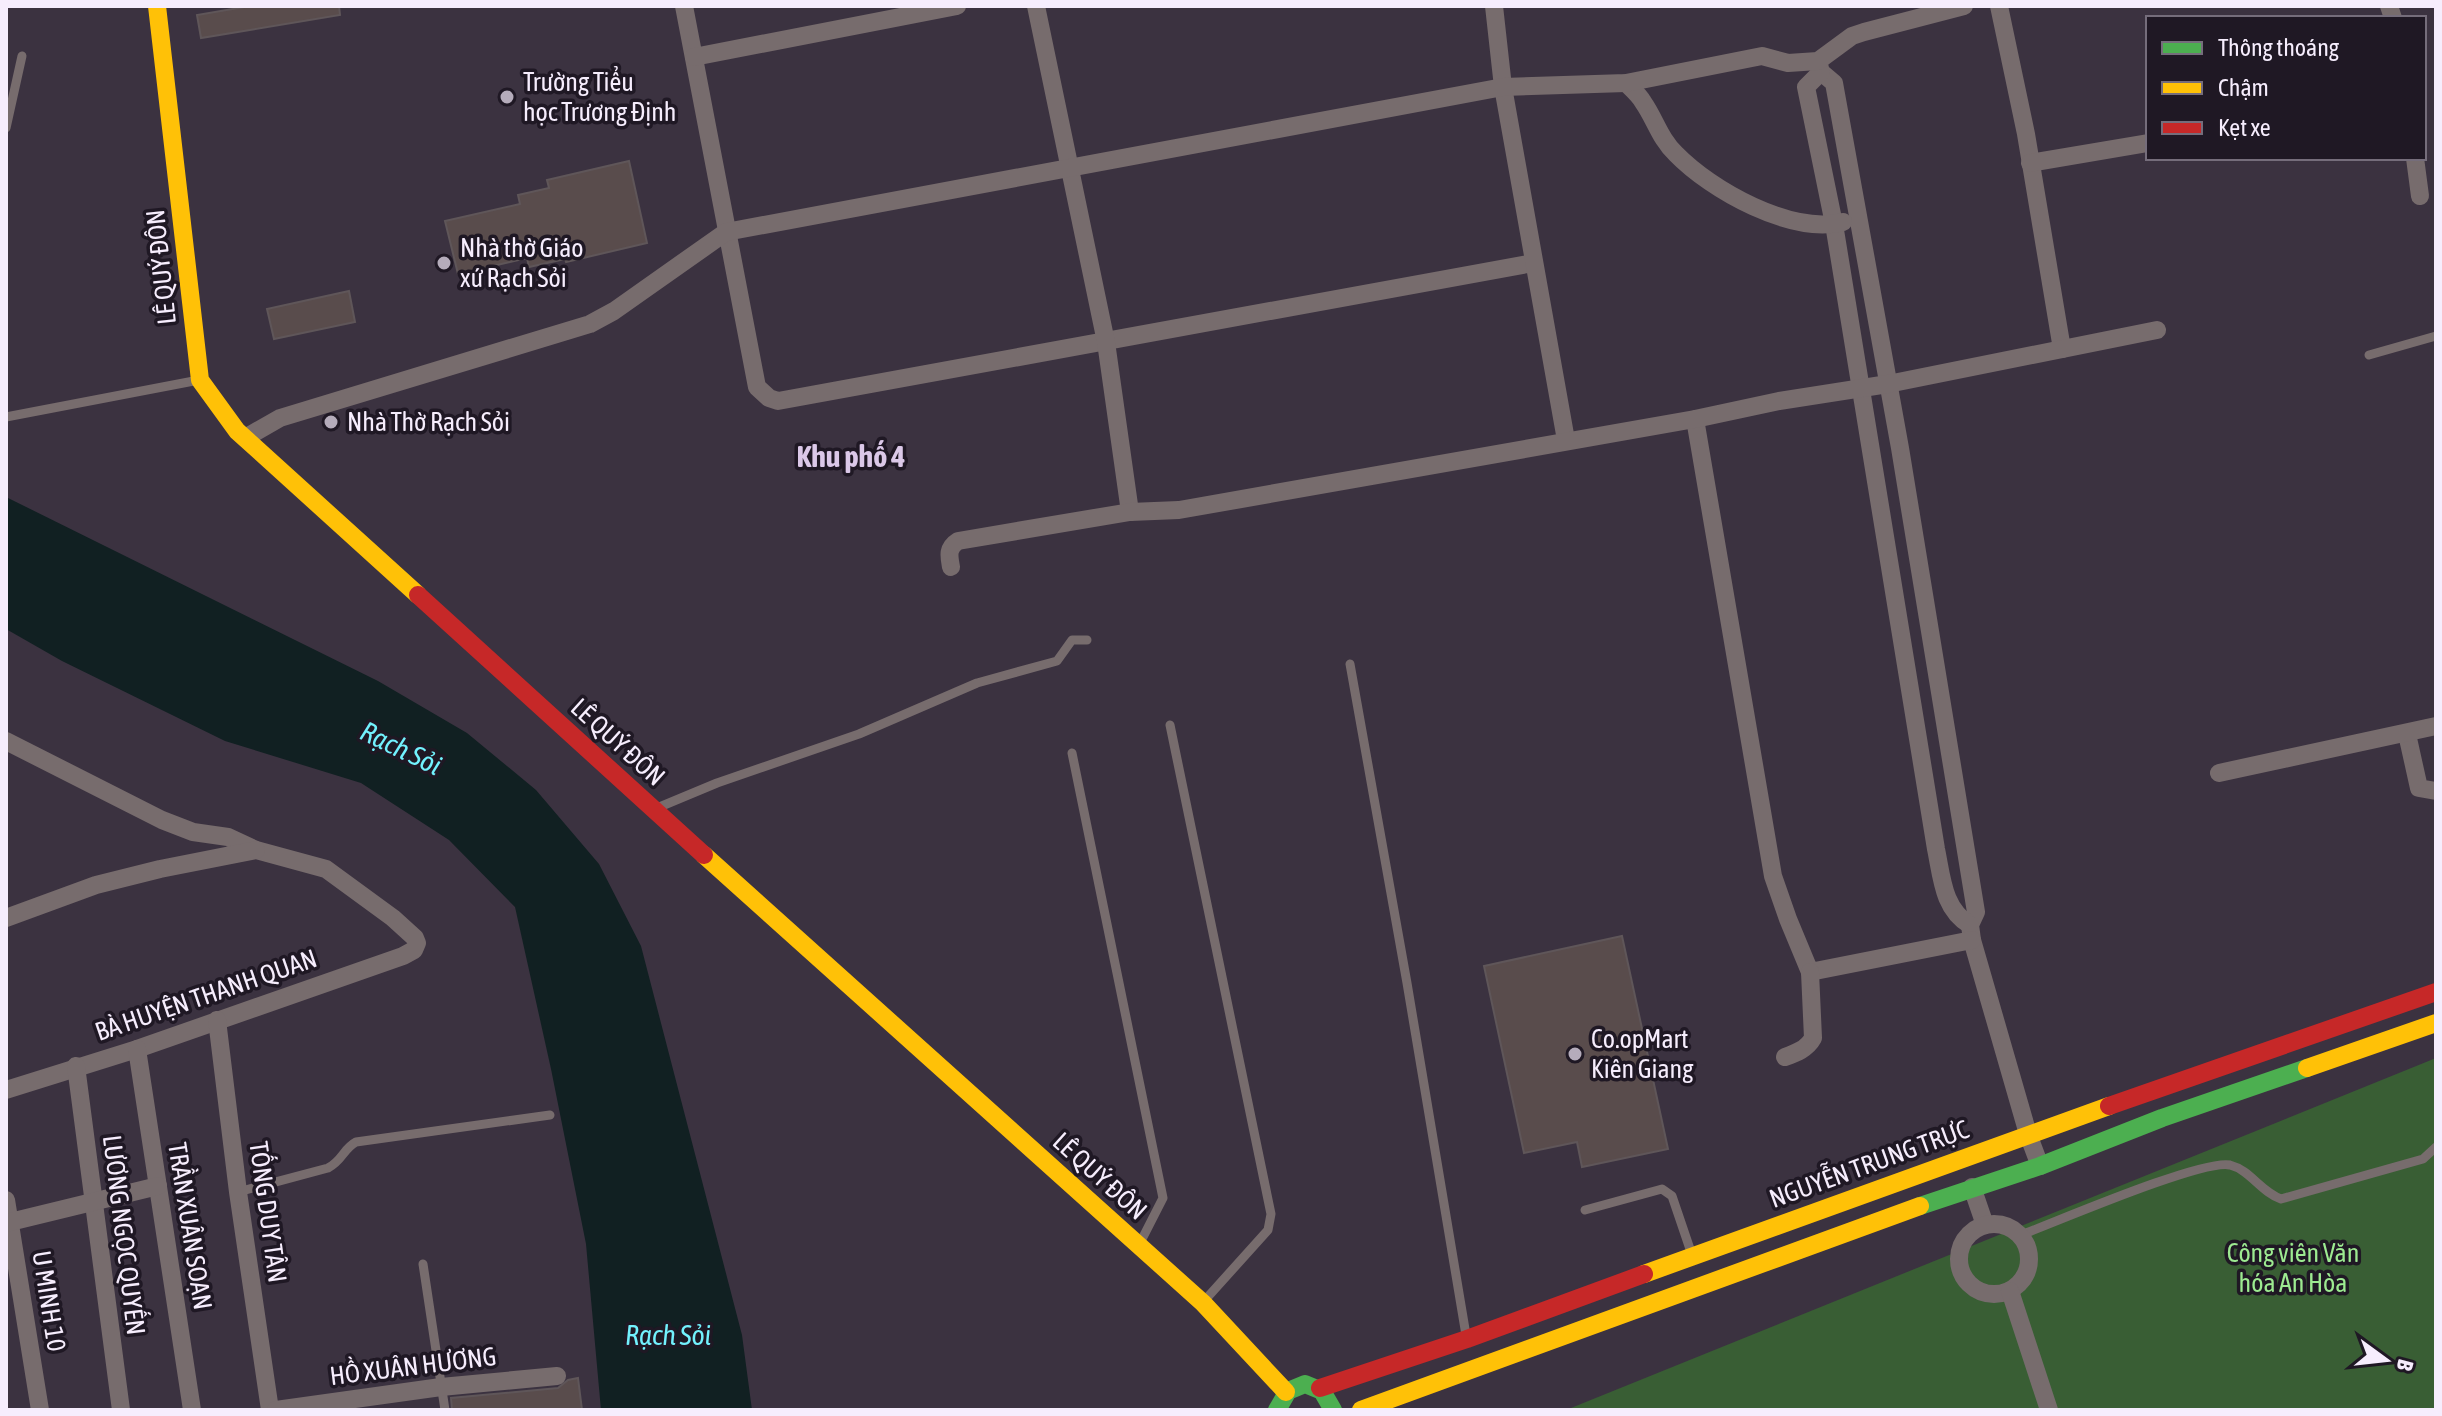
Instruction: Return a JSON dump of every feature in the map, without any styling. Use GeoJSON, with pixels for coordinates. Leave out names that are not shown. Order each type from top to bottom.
{"type":"FeatureCollection","features":[{"type":"Feature","properties":{"kind":"main road","name":"LÊ QUÝ ĐÔN"},"geometry":{"type":"LineString","coordinates":[[157,6],[200,380],[245,438],[1203,1303],[1286,1392]]}},
{"type":"Feature","properties":{"kind":"main road","name":"NGUYỄN TRUNG TRỰC"},"geometry":{"type":"LineString","coordinates":[[1286,1392],[1302,1384],[1320,1388],[1467,1339],[2028,1134],[2436,992]]}},
{"type":"Feature","properties":{"kind":"main road"},"geometry":{"type":"LineString","coordinates":[[1361,1410],[1972,1187],[2040,1166],[2162,1118],[2436,1023]]}},
{"type":"Feature","properties":{"kind":"main road"},"geometry":{"type":"LineString","coordinates":[[2153,1091],[2162,1118]]}},
{"type":"Feature","properties":{"kind":"main road"},"geometry":{"type":"LineString","coordinates":[[1962,1158],[1972,1187]]}},
{"type":"Feature","properties":{"kind":"main road"},"geometry":{"type":"LineString","coordinates":[[1320,1388],[1332,1402],[1333,1410]]}},
{"type":"Feature","properties":{"kind":"main road"},"geometry":{"type":"LineString","coordinates":[[1277,1410],[1286,1392]]}},
{"type":"Feature","properties":{"kind":"street"},"geometry":{"type":"LineString","coordinates":[[684,6],[757,387],[769,398],[778,401],[1533,263]]}},
{"type":"Feature","properties":{"kind":"street"},"geometry":{"type":"LineString","coordinates":[[694,57],[957,6]]}},
{"type":"Feature","properties":{"kind":"street"},"geometry":{"type":"LineString","coordinates":[[1036,6],[1106,342],[1130,512]]}},
{"type":"Feature","properties":{"kind":"street"},"geometry":{"type":"LineString","coordinates":[[1494,6],[1503,87],[1566,440]]}},
{"type":"Feature","properties":{"kind":"street"},"geometry":{"type":"LineString","coordinates":[[1964,6],[1852,36],[1820,66],[1806,87],[1834,224],[1936,849],[1949,906],[1971,932],[2028,1134],[2040,1166]]}},
{"type":"Feature","properties":{"kind":"street"},"geometry":{"type":"LineString","coordinates":[[1999,6],[2062,349]]}},
{"type":"Feature","properties":{"kind":"street"},"geometry":{"type":"LineString","coordinates":[[245,438],[280,418],[590,324],[614,311],[726,232],[1503,87],[1626,83],[1762,56],[1788,63],[1820,66],[1834,83],[1888,384],[1976,912],[1971,932]]}},
{"type":"Feature","properties":{"kind":"street"},"geometry":{"type":"LineString","coordinates":[[1626,83],[1642,100],[1661,136],[1676,154],[1730,194],[1761,212],[1780,217],[1834,224],[1857,219]]}},
{"type":"Feature","properties":{"kind":"street"},"geometry":{"type":"LineString","coordinates":[[2030,163],[2146,143]]}},
{"type":"Feature","properties":{"kind":"street"},"geometry":{"type":"LineString","coordinates":[[2415,160],[2420,196]]}},
{"type":"Feature","properties":{"kind":"street"},"geometry":{"type":"LineString","coordinates":[[951,567],[949,552],[958,541],[1130,512],[1179,510],[1695,419],[1779,401],[1861,389],[2157,330]]}},
{"type":"Feature","properties":{"kind":"street"},"geometry":{"type":"LineString","coordinates":[[1695,419],[1773,876],[1810,972],[1813,1038],[1800,1051],[1785,1057]]}},
{"type":"Feature","properties":{"kind":"street"},"geometry":{"type":"LineString","coordinates":[[2219,773],[2436,726]]}},
{"type":"Feature","properties":{"kind":"street"},"geometry":{"type":"LineString","coordinates":[[2407,734],[2419,788],[2436,791]]}},
{"type":"Feature","properties":{"kind":"street"},"geometry":{"type":"LineString","coordinates":[[6,741],[162,820],[193,832],[236,840],[256,850]]}},
{"type":"Feature","properties":{"kind":"street"},"geometry":{"type":"LineString","coordinates":[[6,918],[96,885],[256,850]]}},
{"type":"Feature","properties":{"kind":"street","name":"BÀ HUYỆN THANH QUAN"},"geometry":{"type":"LineString","coordinates":[[6,1090],[137,1049],[414,950],[417,943],[415,938],[326,869],[256,850]]}},
{"type":"Feature","properties":{"kind":"street"},"geometry":{"type":"LineString","coordinates":[[1810,972],[1971,932]]}},
{"type":"Feature","properties":{"kind":"street","name":"TỐNG DUY TÂN"},"geometry":{"type":"LineString","coordinates":[[217,1020],[270,1410]]}},
{"type":"Feature","properties":{"kind":"street","name":"TRẦN XUÂN SOẠN"},"geometry":{"type":"LineString","coordinates":[[137,1049],[192,1410]]}},
{"type":"Feature","properties":{"kind":"street","name":"LƯƠNG NGỌC QUYẾN"},"geometry":{"type":"LineString","coordinates":[[76,1066],[121,1410]]}},
{"type":"Feature","properties":{"kind":"street"},"geometry":{"type":"LineString","coordinates":[[8,1223],[158,1186]]}},
{"type":"Feature","properties":{"kind":"street"},"geometry":{"type":"LineString","coordinates":[[1972,1187],[1985,1225]]}},
{"type":"Feature","properties":{"kind":"street","name":"U MINH 10"},"geometry":{"type":"LineString","coordinates":[[6,1200],[40,1410]]}},
{"type":"Feature","properties":{"kind":"street"},"geometry":{"type":"LineString","coordinates":[[1993,1223],[2008,1226],[2021,1235],[2028,1249],[2029,1266],[2022,1280],[2010,1291],[1995,1295],[1979,1292],[1966,1282],[1959,1268],[1958,1252],[1965,1237],[1977,1227],[1993,1223]]}},
{"type":"Feature","properties":{"kind":"street"},"geometry":{"type":"LineString","coordinates":[[2010,1291],[2049,1410]]}},
{"type":"Feature","properties":{"kind":"street","name":"HỒ XUÂN HƯƠNG"},"geometry":{"type":"LineString","coordinates":[[276,1410],[441,1387],[557,1376]]}},
{"type":"Feature","properties":{"kind":"lane"},"geometry":{"type":"LineString","coordinates":[[6,128],[22,56]]}},
{"type":"Feature","properties":{"kind":"lane"},"geometry":{"type":"LineString","coordinates":[[2369,355],[2436,336]]}},
{"type":"Feature","properties":{"kind":"lane"},"geometry":{"type":"LineString","coordinates":[[6,417],[200,380]]}},
{"type":"Feature","properties":{"kind":"lane"},"geometry":{"type":"LineString","coordinates":[[654,810],[717,783],[859,734],[977,683],[1057,661],[1072,640],[1087,640]]}},
{"type":"Feature","properties":{"kind":"lane"},"geometry":{"type":"LineString","coordinates":[[1350,664],[1467,1339]]}},
{"type":"Feature","properties":{"kind":"lane"},"geometry":{"type":"LineString","coordinates":[[1170,725],[1271,1214],[1268,1230],[1203,1303]]}},
{"type":"Feature","properties":{"kind":"lane"},"geometry":{"type":"LineString","coordinates":[[1072,753],[1163,1198],[1139,1245]]}},
{"type":"Feature","properties":{"kind":"lane"},"geometry":{"type":"LineString","coordinates":[[238,1192],[328,1168],[338,1163],[347,1148],[356,1142],[550,1115]]}},
{"type":"Feature","properties":{"kind":"lane"},"geometry":{"type":"LineString","coordinates":[[2021,1235],[2151,1185],[2219,1164],[2243,1170],[2260,1187],[2281,1199],[2423,1159],[2436,1147]]}},
{"type":"Feature","properties":{"kind":"lane"},"geometry":{"type":"LineString","coordinates":[[1585,1210],[1653,1190],[1667,1191],[1672,1196],[1692,1256]]}},
{"type":"Feature","properties":{"kind":"lane"},"geometry":{"type":"LineString","coordinates":[[423,1264],[445,1410]]}},
{"type":"Feature","properties":{"kind":"green space","name":"Công viên Văn hóa An Hòa"},"geometry":{"type":"Polygon","coordinates":[[[2436,1058],[2436,1410],[1566,1410],[2436,1058]]]}},
{"type":"Feature","properties":{"kind":"water","name":"Rạch Sỏi"},"geometry":{"type":"Polygon","coordinates":[[[6,497],[378,681],[467,733],[536,790],[599,864],[641,946],[742,1335],[752,1410],[601,1410],[586,1244],[515,907],[449,840],[361,783],[225,741],[62,661],[6,629],[6,497]]]}},
{"type":"Feature","properties":{"kind":"building"},"geometry":{"type":"Polygon","coordinates":[[[250,6],[339,6],[340,15],[201,38],[197,15],[250,6]]]}},
{"type":"Feature","properties":{"kind":"building"},"geometry":{"type":"Polygon","coordinates":[[[629,161],[647,243],[566,262],[565,259],[529,267],[527,258],[458,274],[445,221],[520,204],[518,195],[549,188],[547,180],[629,161]]]}},
{"type":"Feature","properties":{"kind":"building"},"geometry":{"type":"Polygon","coordinates":[[[349,291],[355,322],[274,339],[267,309],[349,291]]]}},
{"type":"Feature","properties":{"kind":"building","name":"Co.opMart Kiên Giang"},"geometry":{"type":"Polygon","coordinates":[[[1622,936],[1668,1149],[1582,1167],[1577,1142],[1524,1153],[1484,966],[1622,936]]]}},
{"type":"Feature","properties":{"kind":"building"},"geometry":{"type":"Polygon","coordinates":[[[578,1378],[582,1410],[452,1410],[451,1398],[558,1388],[568,1380],[578,1378]]]}},
{"type":"Feature","properties":{"kind":"traffic: fast"},"geometry":{"type":"LineString","coordinates":[[1920,1206],[2040,1166],[2162,1118],[2307,1068]]}},
{"type":"Feature","properties":{"kind":"traffic: fast"},"geometry":{"type":"LineString","coordinates":[[1277,1410],[1288,1391],[1305,1384],[1322,1391],[1333,1410]]}},
{"type":"Feature","properties":{"kind":"traffic: slow"},"geometry":{"type":"LineString","coordinates":[[157,6],[200,380],[237,431],[418,595]]}},
{"type":"Feature","properties":{"kind":"traffic: slow"},"geometry":{"type":"LineString","coordinates":[[704,855],[1203,1303],[1286,1392]]}},
{"type":"Feature","properties":{"kind":"traffic: slow"},"geometry":{"type":"LineString","coordinates":[[2307,1068],[2436,1023]]}},
{"type":"Feature","properties":{"kind":"traffic: slow"},"geometry":{"type":"LineString","coordinates":[[1644,1274],[2109,1106]]}},
{"type":"Feature","properties":{"kind":"traffic: slow"},"geometry":{"type":"LineString","coordinates":[[1361,1410],[1920,1206]]}},
{"type":"Feature","properties":{"kind":"traffic: jam"},"geometry":{"type":"LineString","coordinates":[[418,595],[704,855]]}},
{"type":"Feature","properties":{"kind":"traffic: jam"},"geometry":{"type":"LineString","coordinates":[[2109,1106],[2436,992]]}},
{"type":"Feature","properties":{"kind":"traffic: jam"},"geometry":{"type":"LineString","coordinates":[[1320,1388],[1467,1339],[1644,1274]]}},
{"type":"Feature","properties":{"kind":"place","name":"Trường Tiểu học Trương Định"},"geometry":{"type":"Point","coordinates":[507,97]}},
{"type":"Feature","properties":{"kind":"place","name":"Nhà thờ Giáo xứ Rạch Sỏi"},"geometry":{"type":"Point","coordinates":[444,263]}},
{"type":"Feature","properties":{"kind":"place","name":"Nhà Thờ Rạch Sỏi"},"geometry":{"type":"Point","coordinates":[331,422]}},
{"type":"Feature","properties":{"kind":"place","name":"Co.opMart Kiên Giang"},"geometry":{"type":"Point","coordinates":[1575,1054]}},
{"type":"Feature","properties":{"kind":"district","name":"Khu phố 4"},"geometry":{"type":"Point","coordinates":[851,456]}}]}
